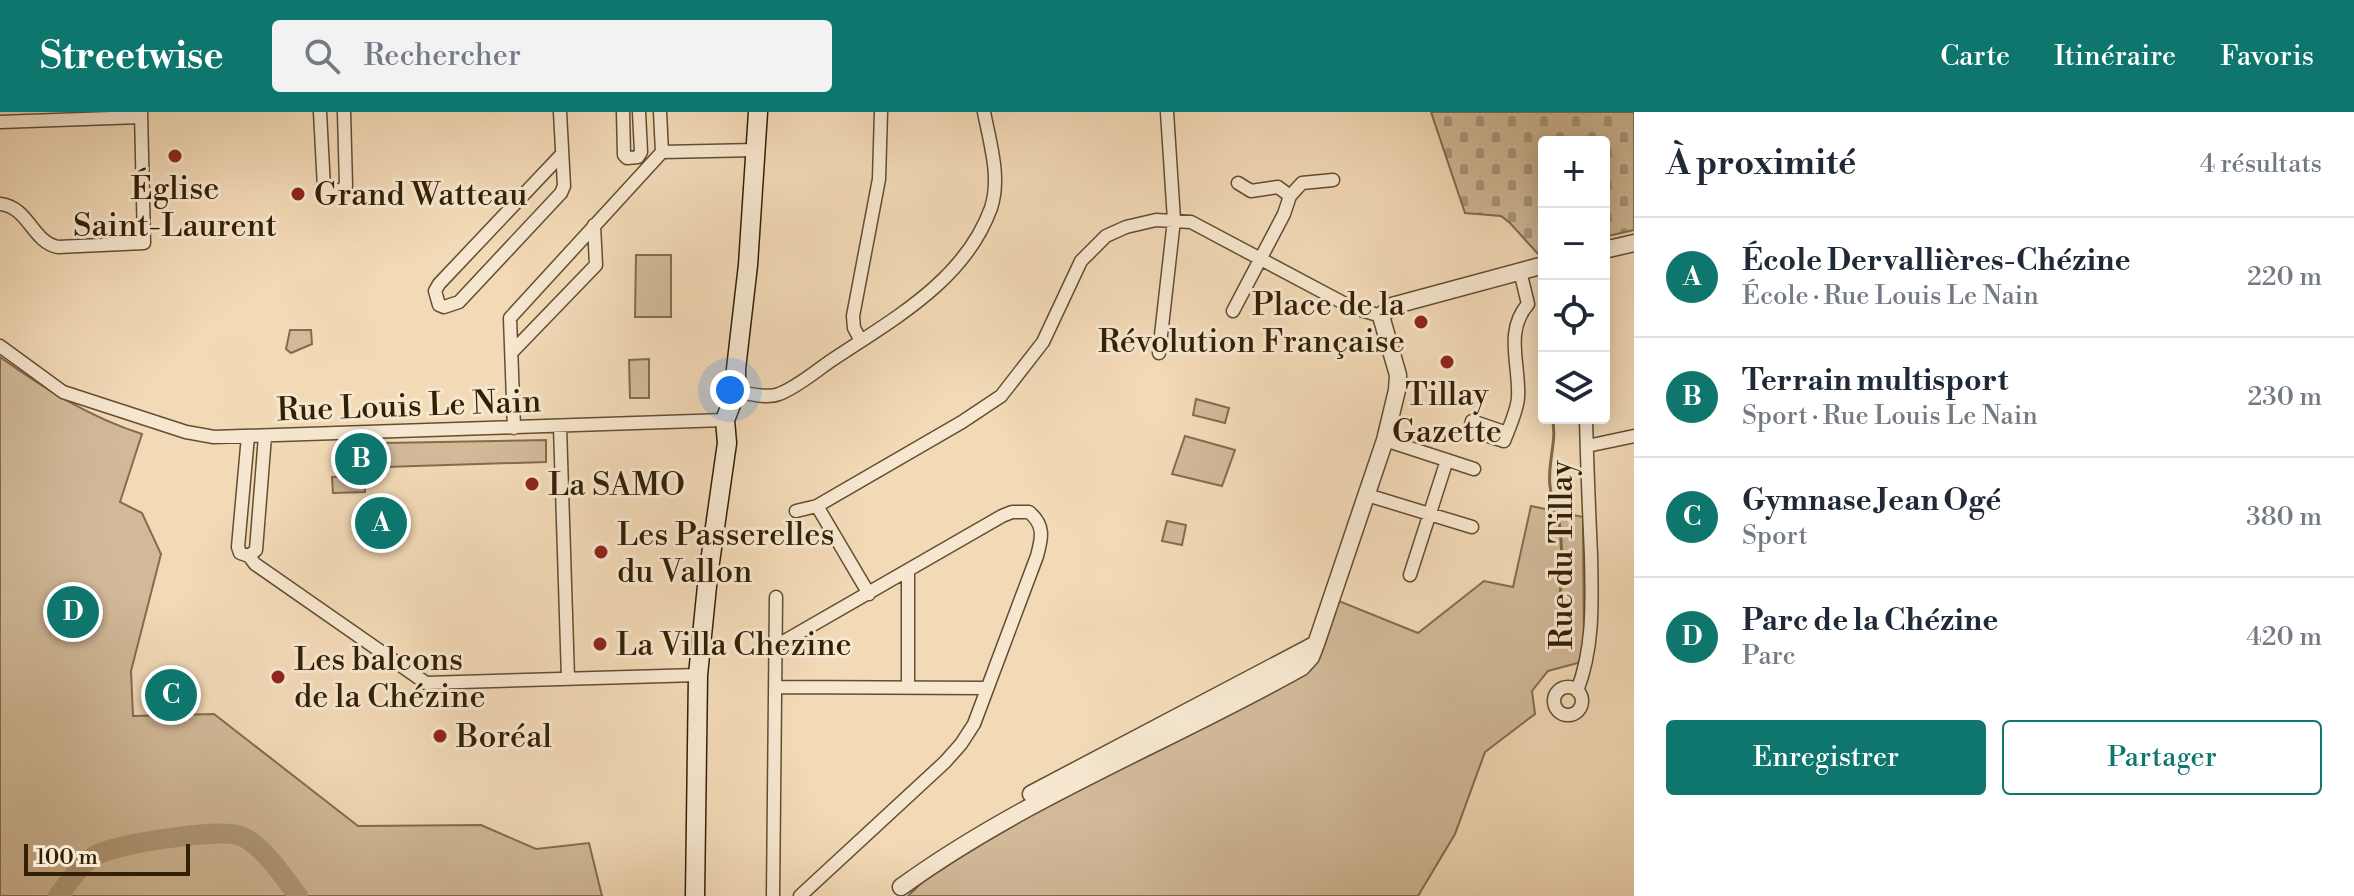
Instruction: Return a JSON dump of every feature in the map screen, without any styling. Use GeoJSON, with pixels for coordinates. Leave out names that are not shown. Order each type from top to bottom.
{"type":"FeatureCollection","features":[{"type":"Feature","properties":{"kind":"main road"},"geometry":{"type":"LineString","coordinates":[[695,896],[698,675],[727,443],[725,420],[736,392],[758,112]]}},
{"type":"Feature","properties":{"kind":"street"},"geometry":{"type":"LineString","coordinates":[[320,112],[324,188],[328,191],[341,190],[346,186],[344,112]]}},
{"type":"Feature","properties":{"kind":"street"},"geometry":{"type":"LineString","coordinates":[[560,112],[564,186],[561,193],[459,302],[444,307],[439,305],[435,291],[439,284],[562,154]]}},
{"type":"Feature","properties":{"kind":"street"},"geometry":{"type":"LineString","coordinates":[[623,112],[624,155],[627,158],[638,157],[641,152],[639,112]]}},
{"type":"Feature","properties":{"kind":"street"},"geometry":{"type":"LineString","coordinates":[[660,112],[662,152]]}},
{"type":"Feature","properties":{"kind":"street"},"geometry":{"type":"LineString","coordinates":[[861,341],[854,328],[853,316],[879,179],[881,112]]}},
{"type":"Feature","properties":{"kind":"street"},"geometry":{"type":"LineString","coordinates":[[736,392],[779,394],[933,290],[962,257],[985,223],[995,190],[984,112]]}},
{"type":"Feature","properties":{"kind":"street"},"geometry":{"type":"LineString","coordinates":[[1159,353],[1174,220],[1167,112]]}},
{"type":"Feature","properties":{"kind":"street"},"geometry":{"type":"LineString","coordinates":[[0,122],[140,114],[144,243],[48,245],[22,213],[0,204]]}},
{"type":"Feature","properties":{"kind":"street"},"geometry":{"type":"LineString","coordinates":[[514,428],[510,318],[662,152],[756,150]]}},
{"type":"Feature","properties":{"kind":"street"},"geometry":{"type":"LineString","coordinates":[[1233,311],[1284,214],[1290,196],[1302,183],[1333,180]]}},
{"type":"Feature","properties":{"kind":"street"},"geometry":{"type":"LineString","coordinates":[[1238,183],[1251,191],[1278,187],[1290,196]]}},
{"type":"Feature","properties":{"kind":"street"},"geometry":{"type":"LineString","coordinates":[[796,511],[817,506],[1001,396],[1049,332],[1081,261],[1106,236],[1126,227],[1156,220],[1191,222],[1351,307],[1381,316]]}},
{"type":"Feature","properties":{"kind":"street"},"geometry":{"type":"LineString","coordinates":[[512,352],[526,341],[596,265],[594,225]]}},
{"type":"Feature","properties":{"kind":"street"},"geometry":{"type":"LineString","coordinates":[[1610,249],[1634,243]]}},
{"type":"Feature","properties":{"kind":"street"},"geometry":{"type":"LineString","coordinates":[[1381,316],[1392,306],[1538,266]]}},
{"type":"Feature","properties":{"kind":"street"},"geometry":{"type":"LineString","coordinates":[[1507,433],[1518,400],[1513,329],[1528,304],[1520,271]]}},
{"type":"Feature","properties":{"kind":"street"},"geometry":{"type":"LineString","coordinates":[[896,891],[942,857],[1011,816],[1302,667],[1311,657],[1385,440],[1398,375],[1381,316]]}},
{"type":"Feature","properties":{"kind":"street","name":"Rue Louis Le Nain"},"geometry":{"type":"LineString","coordinates":[[0,346],[63,392],[199,436],[560,427],[568,678]]}},
{"type":"Feature","properties":{"kind":"street"},"geometry":{"type":"LineString","coordinates":[[560,427],[725,420]]}},
{"type":"Feature","properties":{"kind":"street","name":"Rue du Tillay"},"geometry":{"type":"LineString","coordinates":[[1577,691],[1590,649],[1586,424]]}},
{"type":"Feature","properties":{"kind":"street"},"geometry":{"type":"LineString","coordinates":[[248,436],[238,547],[242,555],[249,556],[255,564],[421,681],[698,675]]}},
{"type":"Feature","properties":{"kind":"street"},"geometry":{"type":"LineString","coordinates":[[249,556],[256,550],[265,436]]}},
{"type":"Feature","properties":{"kind":"street"},"geometry":{"type":"LineString","coordinates":[[1587,446],[1634,436]]}},
{"type":"Feature","properties":{"kind":"street"},"geometry":{"type":"LineString","coordinates":[[1385,440],[1474,469]]}},
{"type":"Feature","properties":{"kind":"street"},"geometry":{"type":"LineString","coordinates":[[1410,575],[1447,460]]}},
{"type":"Feature","properties":{"kind":"street"},"geometry":{"type":"LineString","coordinates":[[1367,495],[1472,527]]}},
{"type":"Feature","properties":{"kind":"street"},"geometry":{"type":"LineString","coordinates":[[817,506],[869,594]]}},
{"type":"Feature","properties":{"kind":"street"},"geometry":{"type":"LineString","coordinates":[[776,646],[1002,516],[1021,511],[1034,515],[1040,523],[1042,536],[1037,556],[974,724],[953,753],[800,896]]}},
{"type":"Feature","properties":{"kind":"street"},"geometry":{"type":"LineString","coordinates":[[908,571],[908,687]]}},
{"type":"Feature","properties":{"kind":"street"},"geometry":{"type":"LineString","coordinates":[[773,896],[776,597]]}},
{"type":"Feature","properties":{"kind":"street"},"geometry":{"type":"LineString","coordinates":[[776,687],[987,688]]}},
{"type":"Feature","properties":{"kind":"green space"},"geometry":{"type":"Polygon","coordinates":[[[1431,112],[1634,112],[1634,230],[1610,236],[1610,136],[1538,136],[1538,254],[1501,216],[1465,213],[1431,112]]]}},
{"type":"Feature","properties":{"kind":"green space"},"geometry":{"type":"Polygon","coordinates":[[[636,255],[671,255],[671,317],[635,317],[636,255]]]}},
{"type":"Feature","properties":{"kind":"green space"},"geometry":{"type":"Polygon","coordinates":[[[290,330],[311,330],[312,344],[291,353],[286,349],[290,330]]]}},
{"type":"Feature","properties":{"kind":"green space"},"geometry":{"type":"Polygon","coordinates":[[[0,357],[68,401],[142,434],[120,502],[142,513],[161,554],[131,671],[133,716],[214,714],[358,826],[481,825],[536,849],[589,843],[602,896],[0,896],[0,357]]]}},
{"type":"Feature","properties":{"kind":"green space"},"geometry":{"type":"Polygon","coordinates":[[[649,359],[649,398],[630,398],[629,360],[649,359]]]}},
{"type":"Feature","properties":{"kind":"green space"},"geometry":{"type":"Polygon","coordinates":[[[1196,399],[1229,408],[1225,423],[1193,415],[1196,399]]]}},
{"type":"Feature","properties":{"kind":"green space"},"geometry":{"type":"Polygon","coordinates":[[[1185,436],[1235,450],[1222,486],[1172,474],[1185,436]]]}},
{"type":"Feature","properties":{"kind":"green space"},"geometry":{"type":"Polygon","coordinates":[[[546,440],[546,462],[385,467],[384,443],[546,440]]]}},
{"type":"Feature","properties":{"kind":"green space"},"geometry":{"type":"Polygon","coordinates":[[[375,449],[378,466],[375,468],[345,467],[344,452],[347,450],[375,449]]]}},
{"type":"Feature","properties":{"kind":"green space"},"geometry":{"type":"Polygon","coordinates":[[[364,476],[365,492],[333,493],[332,477],[364,476]]]}},
{"type":"Feature","properties":{"kind":"green space"},"geometry":{"type":"Polygon","coordinates":[[[1531,506],[1583,517],[1584,651],[1578,663],[1548,671],[1532,691],[1535,714],[1485,752],[1455,834],[1418,896],[908,896],[943,862],[1002,824],[1311,668],[1323,649],[1339,601],[1418,633],[1484,581],[1513,587],[1531,506]]]}},
{"type":"Feature","properties":{"kind":"green space"},"geometry":{"type":"Polygon","coordinates":[[[1167,521],[1186,525],[1182,545],[1162,541],[1167,521]]]}},
{"type":"Feature","properties":{"kind":"waterway"},"geometry":{"type":"LineString","coordinates":[[1554,424],[1550,486],[1558,516],[1562,551],[1559,609]]}},
{"type":"Feature","properties":{"kind":"waterway"},"geometry":{"type":"LineString","coordinates":[[58,896],[75,874],[96,855],[123,846],[208,834],[246,838],[271,861],[298,896]]}},
{"type":"Feature","properties":{"kind":"place","name":"Église Saint-Laurent"},"geometry":{"type":"Point","coordinates":[175,156]}},
{"type":"Feature","properties":{"kind":"place","name":"Grand Watteau"},"geometry":{"type":"Point","coordinates":[298,194]}},
{"type":"Feature","properties":{"kind":"place","name":"Place de la Révolution Française"},"geometry":{"type":"Point","coordinates":[1421,322]}},
{"type":"Feature","properties":{"kind":"place","name":"Tillay Gazette"},"geometry":{"type":"Point","coordinates":[1447,362]}},
{"type":"Feature","properties":{"kind":"place","name":"Terrain multisport"},"geometry":{"type":"Point","coordinates":[361,459]}},
{"type":"Feature","properties":{"kind":"place","name":"La SAMO"},"geometry":{"type":"Point","coordinates":[532,484]}},
{"type":"Feature","properties":{"kind":"place","name":"École Dervallières-Chézine"},"geometry":{"type":"Point","coordinates":[381,523]}},
{"type":"Feature","properties":{"kind":"place","name":"Les Passerelles du Vallon"},"geometry":{"type":"Point","coordinates":[601,552]}},
{"type":"Feature","properties":{"kind":"place","name":"Parc de la Chézine"},"geometry":{"type":"Point","coordinates":[73,612]}},
{"type":"Feature","properties":{"kind":"place","name":"La Villa Chezine"},"geometry":{"type":"Point","coordinates":[600,644]}},
{"type":"Feature","properties":{"kind":"place","name":"Les balcons de la Chézine"},"geometry":{"type":"Point","coordinates":[278,677]}},
{"type":"Feature","properties":{"kind":"place","name":"Gymnase Jean Ogé"},"geometry":{"type":"Point","coordinates":[171,695]}},
{"type":"Feature","properties":{"kind":"place","name":"Boréal"},"geometry":{"type":"Point","coordinates":[440,736]}}]}
